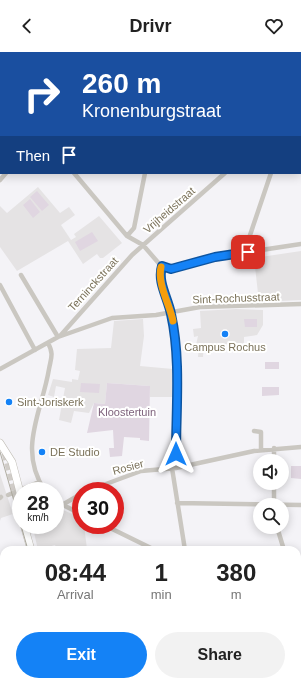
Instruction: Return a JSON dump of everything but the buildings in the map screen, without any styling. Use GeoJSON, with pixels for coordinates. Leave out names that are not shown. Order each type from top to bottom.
{"type":"FeatureCollection","features":[{"type":"Feature","properties":{"kind":"street"},"geometry":{"type":"LineString","coordinates":[[75,174],[129,234],[143,245],[162,266],[171,269],[215,257],[301,244]]}},
{"type":"Feature","properties":{"kind":"street"},"geometry":{"type":"LineString","coordinates":[[129,234],[134,228],[145,174]]}},
{"type":"Feature","properties":{"kind":"street","name":"Vrijheidstraat"},"geometry":{"type":"LineString","coordinates":[[143,245],[224,174]]}},
{"type":"Feature","properties":{"kind":"street"},"geometry":{"type":"LineString","coordinates":[[248,252],[247,244],[271,174]]}},
{"type":"Feature","properties":{"kind":"street","name":"Terninckstraat"},"geometry":{"type":"LineString","coordinates":[[58,337],[143,245]]}},
{"type":"Feature","properties":{"kind":"street"},"geometry":{"type":"LineString","coordinates":[[162,266],[160,274],[161,282],[171,312],[176,355],[174,468],[177,503],[184,546]]}},
{"type":"Feature","properties":{"kind":"street"},"geometry":{"type":"LineString","coordinates":[[0,369],[58,337],[21,275]]}},
{"type":"Feature","properties":{"kind":"street"},"geometry":{"type":"LineString","coordinates":[[0,285],[35,350]]}},
{"type":"Feature","properties":{"kind":"street","name":"Sint-Rochusstraat"},"geometry":{"type":"LineString","coordinates":[[58,337],[112,318],[200,308],[301,304]]}},
{"type":"Feature","properties":{"kind":"street"},"geometry":{"type":"LineString","coordinates":[[39,482],[34,466],[32,450],[33,431],[48,376],[52,351],[48,343]]}},
{"type":"Feature","properties":{"kind":"street"},"geometry":{"type":"LineString","coordinates":[[254,431],[261,432],[261,450]]}},
{"type":"Feature","properties":{"kind":"street"},"geometry":{"type":"LineString","coordinates":[[0,443],[11,459],[17,482]]}},
{"type":"Feature","properties":{"kind":"street","name":"Rosier"},"geometry":{"type":"LineString","coordinates":[[113,482],[142,472],[174,468],[261,450],[301,447]]}},
{"type":"Feature","properties":{"kind":"street"},"geometry":{"type":"LineString","coordinates":[[274,448],[274,454]]}},
{"type":"Feature","properties":{"kind":"street"},"geometry":{"type":"LineString","coordinates":[[8,495],[12,494]]}},
{"type":"Feature","properties":{"kind":"street"},"geometry":{"type":"LineString","coordinates":[[177,503],[253,504]]}},
{"type":"Feature","properties":{"kind":"street"},"geometry":{"type":"LineString","coordinates":[[289,505],[301,505]]}},
{"type":"Feature","properties":{"kind":"street"},"geometry":{"type":"LineString","coordinates":[[30,534],[31,546]]}},
{"type":"Feature","properties":{"kind":"street"},"geometry":{"type":"LineString","coordinates":[[31,534],[34,546]]}},
{"type":"Feature","properties":{"kind":"street"},"geometry":{"type":"LineString","coordinates":[[122,534],[147,546]]}},
{"type":"Feature","properties":{"kind":"street"},"geometry":{"type":"LineString","coordinates":[[279,534],[282,546]]}},
{"type":"Feature","properties":{"kind":"shaded area"},"geometry":{"type":"Polygon","coordinates":[[[38,187],[60,213],[69,207],[75,215],[61,225],[71,240],[76,237],[74,234],[99,216],[122,243],[103,258],[100,258],[97,254],[83,264],[68,241],[17,271],[0,247],[0,206],[7,213],[38,187]]]}},
{"type":"Feature","properties":{"kind":"shaded area"},"geometry":{"type":"Polygon","coordinates":[[[301,251],[301,300],[259,302],[254,258],[301,251]]]}},
{"type":"Feature","properties":{"kind":"shaded area","name":"Campus Rochus"},"geometry":{"type":"Polygon","coordinates":[[[236,309],[263,310],[263,325],[257,335],[244,337],[244,343],[204,345],[203,357],[198,357],[199,345],[196,345],[198,336],[194,337],[193,329],[201,328],[200,311],[236,309]]]}},
{"type":"Feature","properties":{"kind":"shaded area"},"geometry":{"type":"Polygon","coordinates":[[[143,319],[144,336],[140,366],[173,369],[173,397],[150,397],[150,386],[107,383],[105,404],[94,403],[89,413],[74,411],[71,423],[59,420],[65,388],[56,386],[54,397],[48,395],[53,379],[72,382],[72,379],[78,380],[80,371],[75,370],[77,349],[111,348],[114,321],[143,319]]]}},
{"type":"Feature","properties":{"kind":"shaded area"},"geometry":{"type":"Polygon","coordinates":[[[0,474],[12,514],[1,518],[0,521],[0,474]]]}},
{"type":"Feature","properties":{"kind":"shaded area"},"geometry":{"type":"Polygon","coordinates":[[[64,510],[72,514],[72,534],[85,534],[87,546],[55,545],[37,546],[34,534],[64,534],[64,510]]]}},
{"type":"Feature","properties":{"kind":"green space"},"geometry":{"type":"Polygon","coordinates":[[[37,191],[49,205],[42,211],[30,197],[37,191]]]}},
{"type":"Feature","properties":{"kind":"green space"},"geometry":{"type":"Polygon","coordinates":[[[30,199],[40,212],[33,218],[23,205],[30,199]]]}},
{"type":"Feature","properties":{"kind":"green space"},"geometry":{"type":"Polygon","coordinates":[[[92,232],[98,241],[80,251],[75,242],[92,232]]]}},
{"type":"Feature","properties":{"kind":"green space"},"geometry":{"type":"Polygon","coordinates":[[[244,319],[257,319],[257,327],[245,327],[244,319]]]}},
{"type":"Feature","properties":{"kind":"green space"},"geometry":{"type":"Polygon","coordinates":[[[265,362],[279,362],[279,369],[265,369],[265,362]]]}},
{"type":"Feature","properties":{"kind":"green space"},"geometry":{"type":"Polygon","coordinates":[[[81,383],[100,384],[99,393],[80,392],[81,383]]]}},
{"type":"Feature","properties":{"kind":"green space","name":"Kloostertuin"},"geometry":{"type":"Polygon","coordinates":[[[107,383],[150,386],[149,441],[140,440],[140,438],[124,437],[122,456],[110,457],[109,448],[114,448],[113,430],[87,433],[94,403],[105,404],[107,383]]]}},
{"type":"Feature","properties":{"kind":"green space"},"geometry":{"type":"Polygon","coordinates":[[[262,387],[279,387],[279,395],[262,396],[262,387]]]}},
{"type":"Feature","properties":{"kind":"green space"},"geometry":{"type":"Polygon","coordinates":[[[291,466],[301,466],[301,479],[291,478],[291,466]]]}},
{"type":"Feature","properties":{"kind":"tunnel"},"geometry":{"type":"LineString","coordinates":[[5,453],[13,482]]}},
{"type":"Feature","properties":{"kind":"tram line"},"geometry":{"type":"LineString","coordinates":[[0,452],[27,546]]}},
{"type":"Feature","properties":{"kind":"slow traffic"},"geometry":{"type":"LineString","coordinates":[[161,267],[161,282],[173,321]]}},
{"type":"Feature","properties":{"kind":"place","name":"Campus Rochus"},"geometry":{"type":"Point","coordinates":[225,334]}},
{"type":"Feature","properties":{"kind":"place","name":"Sint-Joriskerk"},"geometry":{"type":"Point","coordinates":[9,402]}},
{"type":"Feature","properties":{"kind":"place","name":"DE Studio"},"geometry":{"type":"Point","coordinates":[42,452]}},
{"type":"Feature","properties":{"kind":"route"},"geometry":{"type":"LineString","coordinates":[[176,454],[176,355],[174,325],[161,282],[160,274],[162,266],[171,269],[215,257],[248,252]]}}]}
